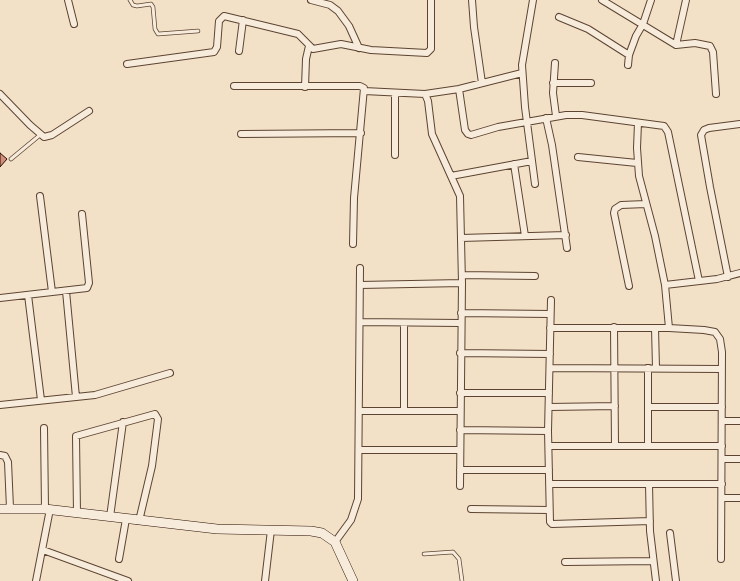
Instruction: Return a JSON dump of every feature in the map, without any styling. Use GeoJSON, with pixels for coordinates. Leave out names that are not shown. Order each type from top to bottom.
{"type":"FeatureCollection","features":[{"type":"Feature","properties":{"kind":"street"},"geometry":{"type":"LineString","coordinates":[[68,0],[74,24]]}},
{"type":"Feature","properties":{"kind":"street"},"geometry":{"type":"LineString","coordinates":[[311,0],[330,5],[338,11],[349,26],[359,48]]}},
{"type":"Feature","properties":{"kind":"street"},"geometry":{"type":"LineString","coordinates":[[127,64],[214,52],[217,48],[220,18],[228,16],[298,34],[313,49],[320,49],[341,44],[359,48],[423,53],[429,52],[431,50],[431,0]]}},
{"type":"Feature","properties":{"kind":"street"},"geometry":{"type":"LineString","coordinates":[[472,0],[474,27],[482,83]]}},
{"type":"Feature","properties":{"kind":"street"},"geometry":{"type":"LineString","coordinates":[[533,0],[524,51],[522,73],[534,184]]}},
{"type":"Feature","properties":{"kind":"street"},"geometry":{"type":"LineString","coordinates":[[602,0],[676,45],[695,43],[705,44],[712,48],[716,94]]}},
{"type":"Feature","properties":{"kind":"street"},"geometry":{"type":"LineString","coordinates":[[628,65],[629,55],[636,36],[643,24],[651,0]]}},
{"type":"Feature","properties":{"kind":"street"},"geometry":{"type":"LineString","coordinates":[[676,45],[686,0]]}},
{"type":"Feature","properties":{"kind":"street"},"geometry":{"type":"LineString","coordinates":[[559,17],[588,30],[629,55]]}},
{"type":"Feature","properties":{"kind":"street"},"geometry":{"type":"LineString","coordinates":[[240,51],[243,20]]}},
{"type":"Feature","properties":{"kind":"street"},"geometry":{"type":"LineString","coordinates":[[305,86],[306,59],[309,46]]}},
{"type":"Feature","properties":{"kind":"street"},"geometry":{"type":"LineString","coordinates":[[555,63],[553,83],[556,116]]}},
{"type":"Feature","properties":{"kind":"street"},"geometry":{"type":"LineString","coordinates":[[364,91],[425,94],[459,89],[522,73]]}},
{"type":"Feature","properties":{"kind":"street"},"geometry":{"type":"LineString","coordinates":[[553,83],[591,82]]}},
{"type":"Feature","properties":{"kind":"street"},"geometry":{"type":"LineString","coordinates":[[234,86],[360,86],[364,88],[354,198],[353,244]]}},
{"type":"Feature","properties":{"kind":"street"},"geometry":{"type":"LineString","coordinates":[[459,89],[465,130],[468,134],[474,135],[498,126],[556,116],[582,115],[664,126],[668,132],[700,281]]}},
{"type":"Feature","properties":{"kind":"street"},"geometry":{"type":"LineString","coordinates":[[395,93],[395,155]]}},
{"type":"Feature","properties":{"kind":"street"},"geometry":{"type":"LineString","coordinates":[[0,94],[40,135],[44,137],[52,135],[89,111]]}},
{"type":"Feature","properties":{"kind":"street"},"geometry":{"type":"LineString","coordinates":[[425,94],[428,102],[432,134],[460,200],[462,275],[460,323],[460,486]]}},
{"type":"Feature","properties":{"kind":"street"},"geometry":{"type":"LineString","coordinates":[[546,118],[552,145],[567,248]]}},
{"type":"Feature","properties":{"kind":"street"},"geometry":{"type":"LineString","coordinates":[[638,123],[639,176],[655,236],[665,285],[669,328]]}},
{"type":"Feature","properties":{"kind":"street"},"geometry":{"type":"LineString","coordinates":[[728,276],[701,135],[705,129],[740,124]]}},
{"type":"Feature","properties":{"kind":"street"},"geometry":{"type":"LineString","coordinates":[[241,134],[361,133]]}},
{"type":"Feature","properties":{"kind":"street"},"geometry":{"type":"LineString","coordinates":[[578,157],[638,163]]}},
{"type":"Feature","properties":{"kind":"street"},"geometry":{"type":"LineString","coordinates":[[451,176],[532,161]]}},
{"type":"Feature","properties":{"kind":"street"},"geometry":{"type":"LineString","coordinates":[[514,164],[525,236]]}},
{"type":"Feature","properties":{"kind":"street"},"geometry":{"type":"LineString","coordinates":[[40,196],[52,292]]}},
{"type":"Feature","properties":{"kind":"street"},"geometry":{"type":"LineString","coordinates":[[629,286],[614,213],[615,209],[621,205],[646,204]]}},
{"type":"Feature","properties":{"kind":"street"},"geometry":{"type":"LineString","coordinates":[[0,296],[84,289],[88,286],[82,214]]}},
{"type":"Feature","properties":{"kind":"street"},"geometry":{"type":"LineString","coordinates":[[461,238],[566,235]]}},
{"type":"Feature","properties":{"kind":"street"},"geometry":{"type":"LineString","coordinates":[[335,542],[345,530],[356,509],[358,499],[360,411],[360,268]]}},
{"type":"Feature","properties":{"kind":"street"},"geometry":{"type":"LineString","coordinates":[[665,285],[700,281],[740,273]]}},
{"type":"Feature","properties":{"kind":"street"},"geometry":{"type":"LineString","coordinates":[[462,275],[535,276]]}},
{"type":"Feature","properties":{"kind":"street"},"geometry":{"type":"LineString","coordinates":[[360,285],[462,283]]}},
{"type":"Feature","properties":{"kind":"street"},"geometry":{"type":"LineString","coordinates":[[66,291],[76,397]]}},
{"type":"Feature","properties":{"kind":"street"},"geometry":{"type":"LineString","coordinates":[[28,294],[41,400]]}},
{"type":"Feature","properties":{"kind":"street"},"geometry":{"type":"LineString","coordinates":[[551,300],[548,431],[548,519],[552,524],[650,521]]}},
{"type":"Feature","properties":{"kind":"street"},"geometry":{"type":"LineString","coordinates":[[461,313],[550,314]]}},
{"type":"Feature","properties":{"kind":"street"},"geometry":{"type":"LineString","coordinates":[[360,322],[460,323]]}},
{"type":"Feature","properties":{"kind":"street"},"geometry":{"type":"LineString","coordinates":[[404,323],[404,411]]}},
{"type":"Feature","properties":{"kind":"street"},"geometry":{"type":"LineString","coordinates":[[614,327],[615,446]]}},
{"type":"Feature","properties":{"kind":"street"},"geometry":{"type":"LineString","coordinates":[[550,328],[669,328],[715,332],[722,344],[721,559]]}},
{"type":"Feature","properties":{"kind":"street"},"geometry":{"type":"LineString","coordinates":[[655,328],[656,368]]}},
{"type":"Feature","properties":{"kind":"street"},"geometry":{"type":"LineString","coordinates":[[460,353],[550,354]]}},
{"type":"Feature","properties":{"kind":"street"},"geometry":{"type":"LineString","coordinates":[[550,368],[722,369]]}},
{"type":"Feature","properties":{"kind":"street"},"geometry":{"type":"LineString","coordinates":[[648,368],[648,446]]}},
{"type":"Feature","properties":{"kind":"street"},"geometry":{"type":"LineString","coordinates":[[0,405],[95,395],[170,373]]}},
{"type":"Feature","properties":{"kind":"street"},"geometry":{"type":"LineString","coordinates":[[460,393],[549,393]]}},
{"type":"Feature","properties":{"kind":"street"},"geometry":{"type":"LineString","coordinates":[[549,407],[615,406]]}},
{"type":"Feature","properties":{"kind":"street"},"geometry":{"type":"LineString","coordinates":[[648,408],[722,407]]}},
{"type":"Feature","properties":{"kind":"street"},"geometry":{"type":"LineString","coordinates":[[360,411],[460,411]]}},
{"type":"Feature","properties":{"kind":"street"},"geometry":{"type":"LineString","coordinates":[[77,513],[76,436],[156,414],[158,419],[152,466],[139,520]]}},
{"type":"Feature","properties":{"kind":"street"},"geometry":{"type":"LineString","coordinates":[[722,421],[740,421]]}},
{"type":"Feature","properties":{"kind":"street"},"geometry":{"type":"LineString","coordinates":[[110,517],[123,422]]}},
{"type":"Feature","properties":{"kind":"street"},"geometry":{"type":"LineString","coordinates":[[36,581],[43,550],[47,509],[44,428]]}},
{"type":"Feature","properties":{"kind":"street"},"geometry":{"type":"LineString","coordinates":[[460,430],[548,431]]}},
{"type":"Feature","properties":{"kind":"street"},"geometry":{"type":"LineString","coordinates":[[549,446],[722,446]]}},
{"type":"Feature","properties":{"kind":"street"},"geometry":{"type":"LineString","coordinates":[[359,450],[460,450]]}},
{"type":"Feature","properties":{"kind":"street"},"geometry":{"type":"LineString","coordinates":[[0,455],[5,456],[8,462],[10,508]]}},
{"type":"Feature","properties":{"kind":"street"},"geometry":{"type":"LineString","coordinates":[[722,459],[740,459]]}},
{"type":"Feature","properties":{"kind":"street"},"geometry":{"type":"LineString","coordinates":[[460,470],[549,470]]}},
{"type":"Feature","properties":{"kind":"street"},"geometry":{"type":"LineString","coordinates":[[549,484],[722,484]]}},
{"type":"Feature","properties":{"kind":"street"},"geometry":{"type":"LineString","coordinates":[[649,484],[650,521],[656,581]]}},
{"type":"Feature","properties":{"kind":"street"},"geometry":{"type":"LineString","coordinates":[[722,498],[740,498]]}},
{"type":"Feature","properties":{"kind":"street"},"geometry":{"type":"LineString","coordinates":[[0,509],[47,509],[217,529],[311,531],[322,533],[335,542],[353,581]]}},
{"type":"Feature","properties":{"kind":"street"},"geometry":{"type":"LineString","coordinates":[[471,509],[549,510]]}},
{"type":"Feature","properties":{"kind":"street"},"geometry":{"type":"LineString","coordinates":[[119,559],[126,519]]}},
{"type":"Feature","properties":{"kind":"street"},"geometry":{"type":"LineString","coordinates":[[265,581],[271,530]]}},
{"type":"Feature","properties":{"kind":"street"},"geometry":{"type":"LineString","coordinates":[[670,533],[676,581]]}},
{"type":"Feature","properties":{"kind":"street"},"geometry":{"type":"LineString","coordinates":[[43,550],[128,581]]}},
{"type":"Feature","properties":{"kind":"street"},"geometry":{"type":"LineString","coordinates":[[565,562],[653,561]]}},
{"type":"Feature","properties":{"kind":"lane"},"geometry":{"type":"LineString","coordinates":[[130,0],[133,5],[137,6],[151,4],[153,7],[155,29],[158,34],[198,32]]}},
{"type":"Feature","properties":{"kind":"lane"},"geometry":{"type":"LineString","coordinates":[[11,159],[40,135]]}},
{"type":"Feature","properties":{"kind":"lane"},"geometry":{"type":"LineString","coordinates":[[424,554],[453,552],[459,560],[462,581]]}},
{"type":"Feature","properties":{"kind":"building"},"geometry":{"type":"Polygon","coordinates":[[[0,153],[7,159],[0,167],[0,153]]]}}]}
